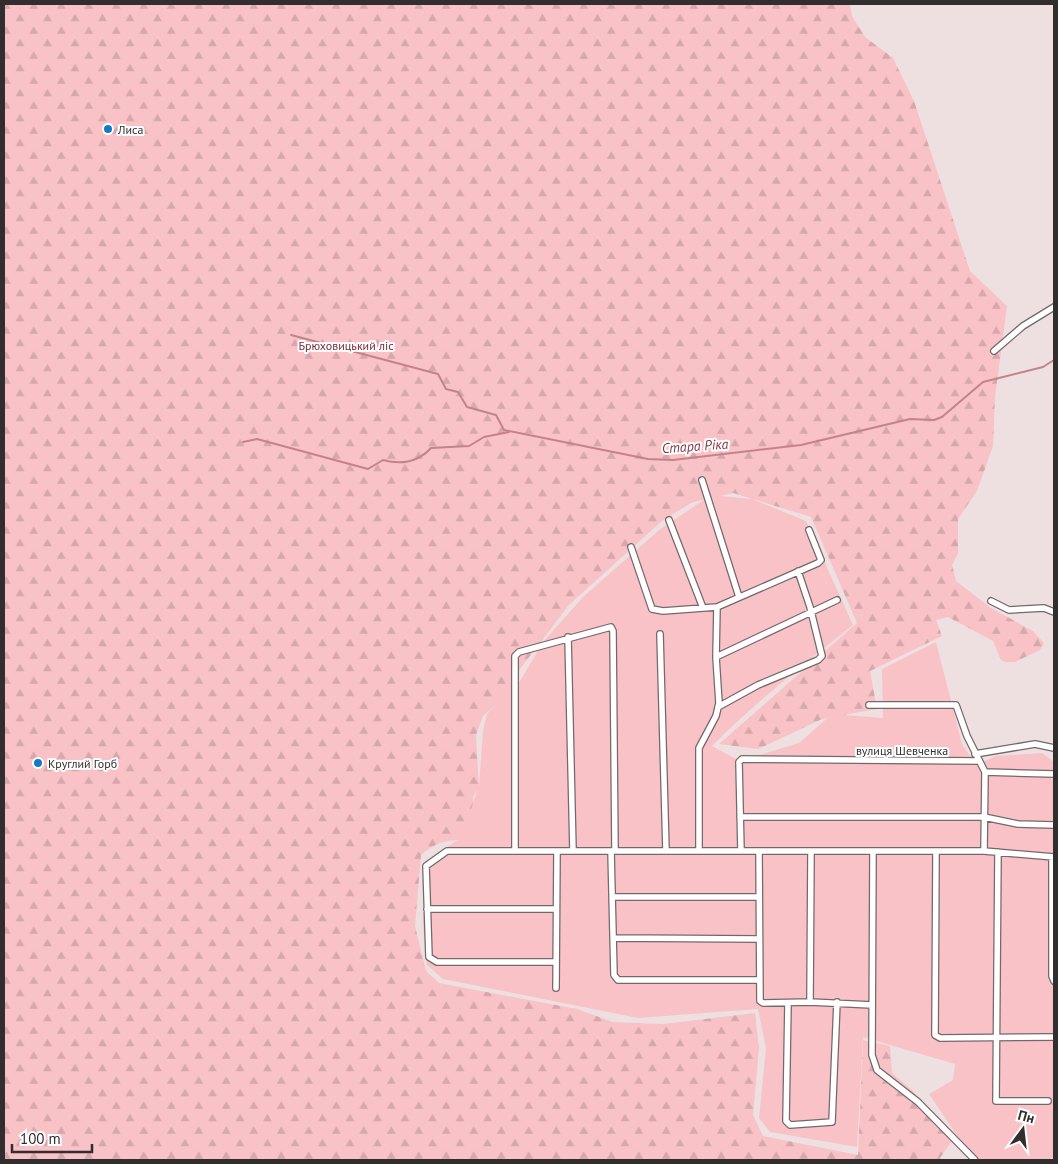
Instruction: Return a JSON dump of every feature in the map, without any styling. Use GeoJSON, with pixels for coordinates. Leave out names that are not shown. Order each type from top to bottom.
{"type":"FeatureCollection","features":[{"type":"Feature","properties":{"kind":"street"},"geometry":{"type":"LineString","coordinates":[[994,351],[1023,326],[1054,307]]}},
{"type":"Feature","properties":{"kind":"street"},"geometry":{"type":"LineString","coordinates":[[702,480],[739,597]]}},
{"type":"Feature","properties":{"kind":"street"},"geometry":{"type":"LineString","coordinates":[[669,520],[703,608]]}},
{"type":"Feature","properties":{"kind":"street"},"geometry":{"type":"LineString","coordinates":[[631,547],[652,609],[663,611],[717,607],[818,563],[820,560],[809,530]]}},
{"type":"Feature","properties":{"kind":"street"},"geometry":{"type":"LineString","coordinates":[[718,707],[758,685],[818,660],[822,656],[812,612],[798,571]]}},
{"type":"Feature","properties":{"kind":"street"},"geometry":{"type":"LineString","coordinates":[[716,657],[837,600]]}},
{"type":"Feature","properties":{"kind":"street"},"geometry":{"type":"LineString","coordinates":[[991,601],[1009,610],[1044,608],[1054,612]]}},
{"type":"Feature","properties":{"kind":"street"},"geometry":{"type":"LineString","coordinates":[[700,850],[699,748],[716,716],[718,707],[717,607]]}},
{"type":"Feature","properties":{"kind":"street"},"geometry":{"type":"LineString","coordinates":[[515,851],[515,656],[519,652],[568,637],[611,627],[613,631],[614,975],[618,980],[759,980]]}},
{"type":"Feature","properties":{"kind":"street"},"geometry":{"type":"LineString","coordinates":[[660,634],[666,851]]}},
{"type":"Feature","properties":{"kind":"street"},"geometry":{"type":"LineString","coordinates":[[568,637],[573,850]]}},
{"type":"Feature","properties":{"kind":"street"},"geometry":{"type":"LineString","coordinates":[[869,705],[956,705],[975,754],[985,772],[984,851]]}},
{"type":"Feature","properties":{"kind":"street"},"geometry":{"type":"LineString","coordinates":[[975,754],[1035,744],[1054,748]]}},
{"type":"Feature","properties":{"kind":"street","name":"вулиця Шевченка"},"geometry":{"type":"LineString","coordinates":[[740,817],[739,762],[742,759],[979,761]]}},
{"type":"Feature","properties":{"kind":"street"},"geometry":{"type":"LineString","coordinates":[[985,772],[1054,774]]}},
{"type":"Feature","properties":{"kind":"street"},"geometry":{"type":"LineString","coordinates":[[741,851],[740,817],[984,817],[1018,824],[1054,825]]}},
{"type":"Feature","properties":{"kind":"street"},"geometry":{"type":"LineString","coordinates":[[556,962],[437,962],[429,957],[426,866],[447,850],[984,851],[1053,857],[1052,976],[1054,981]]}},
{"type":"Feature","properties":{"kind":"street"},"geometry":{"type":"LineString","coordinates":[[556,850],[556,988]]}},
{"type":"Feature","properties":{"kind":"street"},"geometry":{"type":"LineString","coordinates":[[759,851],[760,1001],[763,1003],[837,1002],[872,1005]]}},
{"type":"Feature","properties":{"kind":"street"},"geometry":{"type":"LineString","coordinates":[[810,1002],[811,851]]}},
{"type":"Feature","properties":{"kind":"street"},"geometry":{"type":"LineString","coordinates":[[873,851],[872,1055],[877,1070],[918,1102],[975,1160]]}},
{"type":"Feature","properties":{"kind":"street"},"geometry":{"type":"LineString","coordinates":[[936,851],[935,1035],[940,1038],[1054,1037]]}},
{"type":"Feature","properties":{"kind":"street"},"geometry":{"type":"LineString","coordinates":[[998,852],[996,1101],[1048,1101]]}},
{"type":"Feature","properties":{"kind":"street"},"geometry":{"type":"LineString","coordinates":[[613,897],[759,897]]}},
{"type":"Feature","properties":{"kind":"street"},"geometry":{"type":"LineString","coordinates":[[427,909],[556,909]]}},
{"type":"Feature","properties":{"kind":"street"},"geometry":{"type":"LineString","coordinates":[[614,938],[759,939]]}},
{"type":"Feature","properties":{"kind":"street"},"geometry":{"type":"LineString","coordinates":[[788,1003],[787,1122],[790,1124],[829,1124],[833,1120],[837,1002]]}},
{"type":"Feature","properties":{"kind":"green space","name":"Брюховицький ліс"},"geometry":{"type":"Polygon","coordinates":[[[4,4],[850,4],[852,16],[865,37],[893,58],[914,101],[970,271],[1007,306],[995,397],[993,446],[977,491],[958,519],[958,554],[952,565],[956,581],[991,608],[1033,631],[1044,643],[1040,650],[1015,662],[1005,662],[1001,660],[993,641],[948,617],[936,620],[942,636],[870,671],[877,709],[822,719],[758,749],[719,744],[857,623],[811,517],[733,493],[693,502],[663,520],[569,605],[520,669],[509,694],[483,716],[476,735],[479,788],[473,797],[477,842],[447,841],[435,845],[421,855],[415,926],[426,971],[439,983],[577,1009],[613,1022],[663,1024],[755,1013],[759,1048],[753,1115],[763,1136],[858,1155],[863,1040],[890,1046],[892,1073],[912,1090],[952,1141],[940,1158],[942,1160],[4,1160],[4,4]]]}},
{"type":"Feature","properties":{"kind":"green space"},"geometry":{"type":"Polygon","coordinates":[[[711,495],[752,499],[806,521],[853,625],[763,699],[712,746],[740,761],[799,743],[832,714],[883,718],[882,669],[936,642],[962,744],[976,765],[996,756],[1042,753],[1054,762],[1054,1160],[976,1160],[966,1149],[929,1094],[953,1080],[955,1064],[863,1037],[857,1147],[770,1132],[759,1118],[766,1048],[758,1009],[638,1018],[443,979],[427,965],[423,925],[426,861],[461,838],[479,786],[483,731],[487,714],[520,681],[543,642],[584,596],[659,530],[711,495]]]}},
{"type":"Feature","properties":{"kind":"waterway","name":"Стара Ріка"},"geometry":{"type":"LineString","coordinates":[[291,335],[438,374],[446,389],[458,392],[467,407],[496,415],[504,430],[648,459],[673,460],[801,445],[910,419],[934,420],[942,417],[983,382],[1043,367],[1054,360]]}},
{"type":"Feature","properties":{"kind":"waterway"},"geometry":{"type":"LineString","coordinates":[[243,442],[257,439],[368,469],[383,460],[409,461],[421,456],[431,448],[469,446],[484,437],[509,432]]}},
{"type":"Feature","properties":{"kind":"place","name":"Лиса"},"geometry":{"type":"Point","coordinates":[108,129]}},
{"type":"Feature","properties":{"kind":"place","name":"Круглий Горб"},"geometry":{"type":"Point","coordinates":[38,763]}}]}
